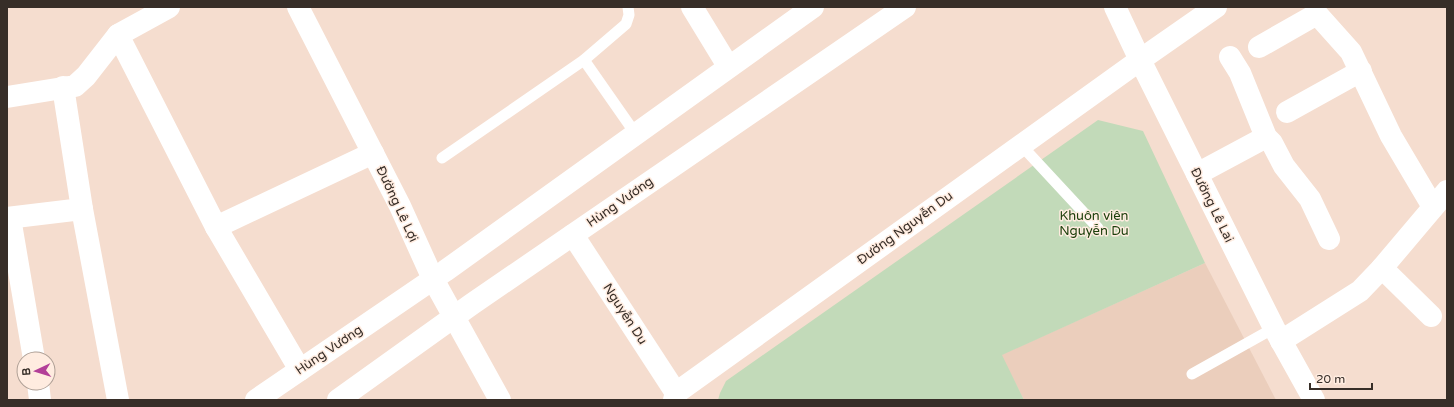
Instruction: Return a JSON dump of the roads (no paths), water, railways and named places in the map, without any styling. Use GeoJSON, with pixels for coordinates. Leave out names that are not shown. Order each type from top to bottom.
{"type":"FeatureCollection","features":[{"type":"Feature","properties":{"kind":"street"},"geometry":{"type":"LineString","coordinates":[[7,97],[75,86],[86,76],[118,34],[169,7]]}},
{"type":"Feature","properties":{"kind":"street","name":"Đường Lê Lợi"},"geometry":{"type":"LineString","coordinates":[[298,7],[400,206],[433,279],[500,400]]}},
{"type":"Feature","properties":{"kind":"street"},"geometry":{"type":"LineString","coordinates":[[692,7],[728,66]]}},
{"type":"Feature","properties":{"kind":"street","name":"Hùng Vương"},"geometry":{"type":"LineString","coordinates":[[256,400],[433,279],[728,66],[813,7]]}},
{"type":"Feature","properties":{"kind":"street","name":"Hùng Vương"},"geometry":{"type":"LineString","coordinates":[[338,400],[454,317],[905,7]]}},
{"type":"Feature","properties":{"kind":"street","name":"Đường Lê Lai"},"geometry":{"type":"LineString","coordinates":[[1115,7],[1277,335],[1314,400]]}},
{"type":"Feature","properties":{"kind":"street","name":"Đường Nguyễn Du"},"geometry":{"type":"LineString","coordinates":[[675,396],[1021,145],[1216,7]]}},
{"type":"Feature","properties":{"kind":"street"},"geometry":{"type":"LineString","coordinates":[[1259,47],[1317,14],[1351,52],[1391,136],[1440,199],[1382,268],[1360,291],[1277,335]]}},
{"type":"Feature","properties":{"kind":"street"},"geometry":{"type":"LineString","coordinates":[[118,34],[216,227],[300,370]]}},
{"type":"Feature","properties":{"kind":"street"},"geometry":{"type":"LineString","coordinates":[[1230,57],[1240,73],[1266,137],[1272,143],[1284,166],[1310,199],[1329,239]]}},
{"type":"Feature","properties":{"kind":"street"},"geometry":{"type":"LineString","coordinates":[[1288,112],[1360,71]]}},
{"type":"Feature","properties":{"kind":"street"},"geometry":{"type":"LineString","coordinates":[[63,87],[82,209],[118,400]]}},
{"type":"Feature","properties":{"kind":"street"},"geometry":{"type":"LineString","coordinates":[[1197,174],[1266,137]]}},
{"type":"Feature","properties":{"kind":"street"},"geometry":{"type":"LineString","coordinates":[[216,227],[373,153]]}},
{"type":"Feature","properties":{"kind":"street"},"geometry":{"type":"LineString","coordinates":[[33,351],[8,218],[82,209]]}},
{"type":"Feature","properties":{"kind":"street","name":"Nguyễn Du"},"geometry":{"type":"LineString","coordinates":[[573,235],[675,396]]}},
{"type":"Feature","properties":{"kind":"street"},"geometry":{"type":"LineString","coordinates":[[1382,268],[1431,316]]}},
{"type":"Feature","properties":{"kind":"lane"},"geometry":{"type":"LineString","coordinates":[[442,158],[584,60],[626,24],[629,15],[628,7]]}},
{"type":"Feature","properties":{"kind":"lane"},"geometry":{"type":"LineString","coordinates":[[584,60],[635,133]]}},
{"type":"Feature","properties":{"kind":"lane"},"geometry":{"type":"LineString","coordinates":[[1021,145],[1098,228]]}},
{"type":"Feature","properties":{"kind":"lane"},"geometry":{"type":"LineString","coordinates":[[1192,374],[1277,335]]}},
{"type":"Feature","properties":{"kind":"park label","name":"Khuôn viên Nguyễn Du"},"geometry":{"type":"Point","coordinates":[1094,224]}}]}
